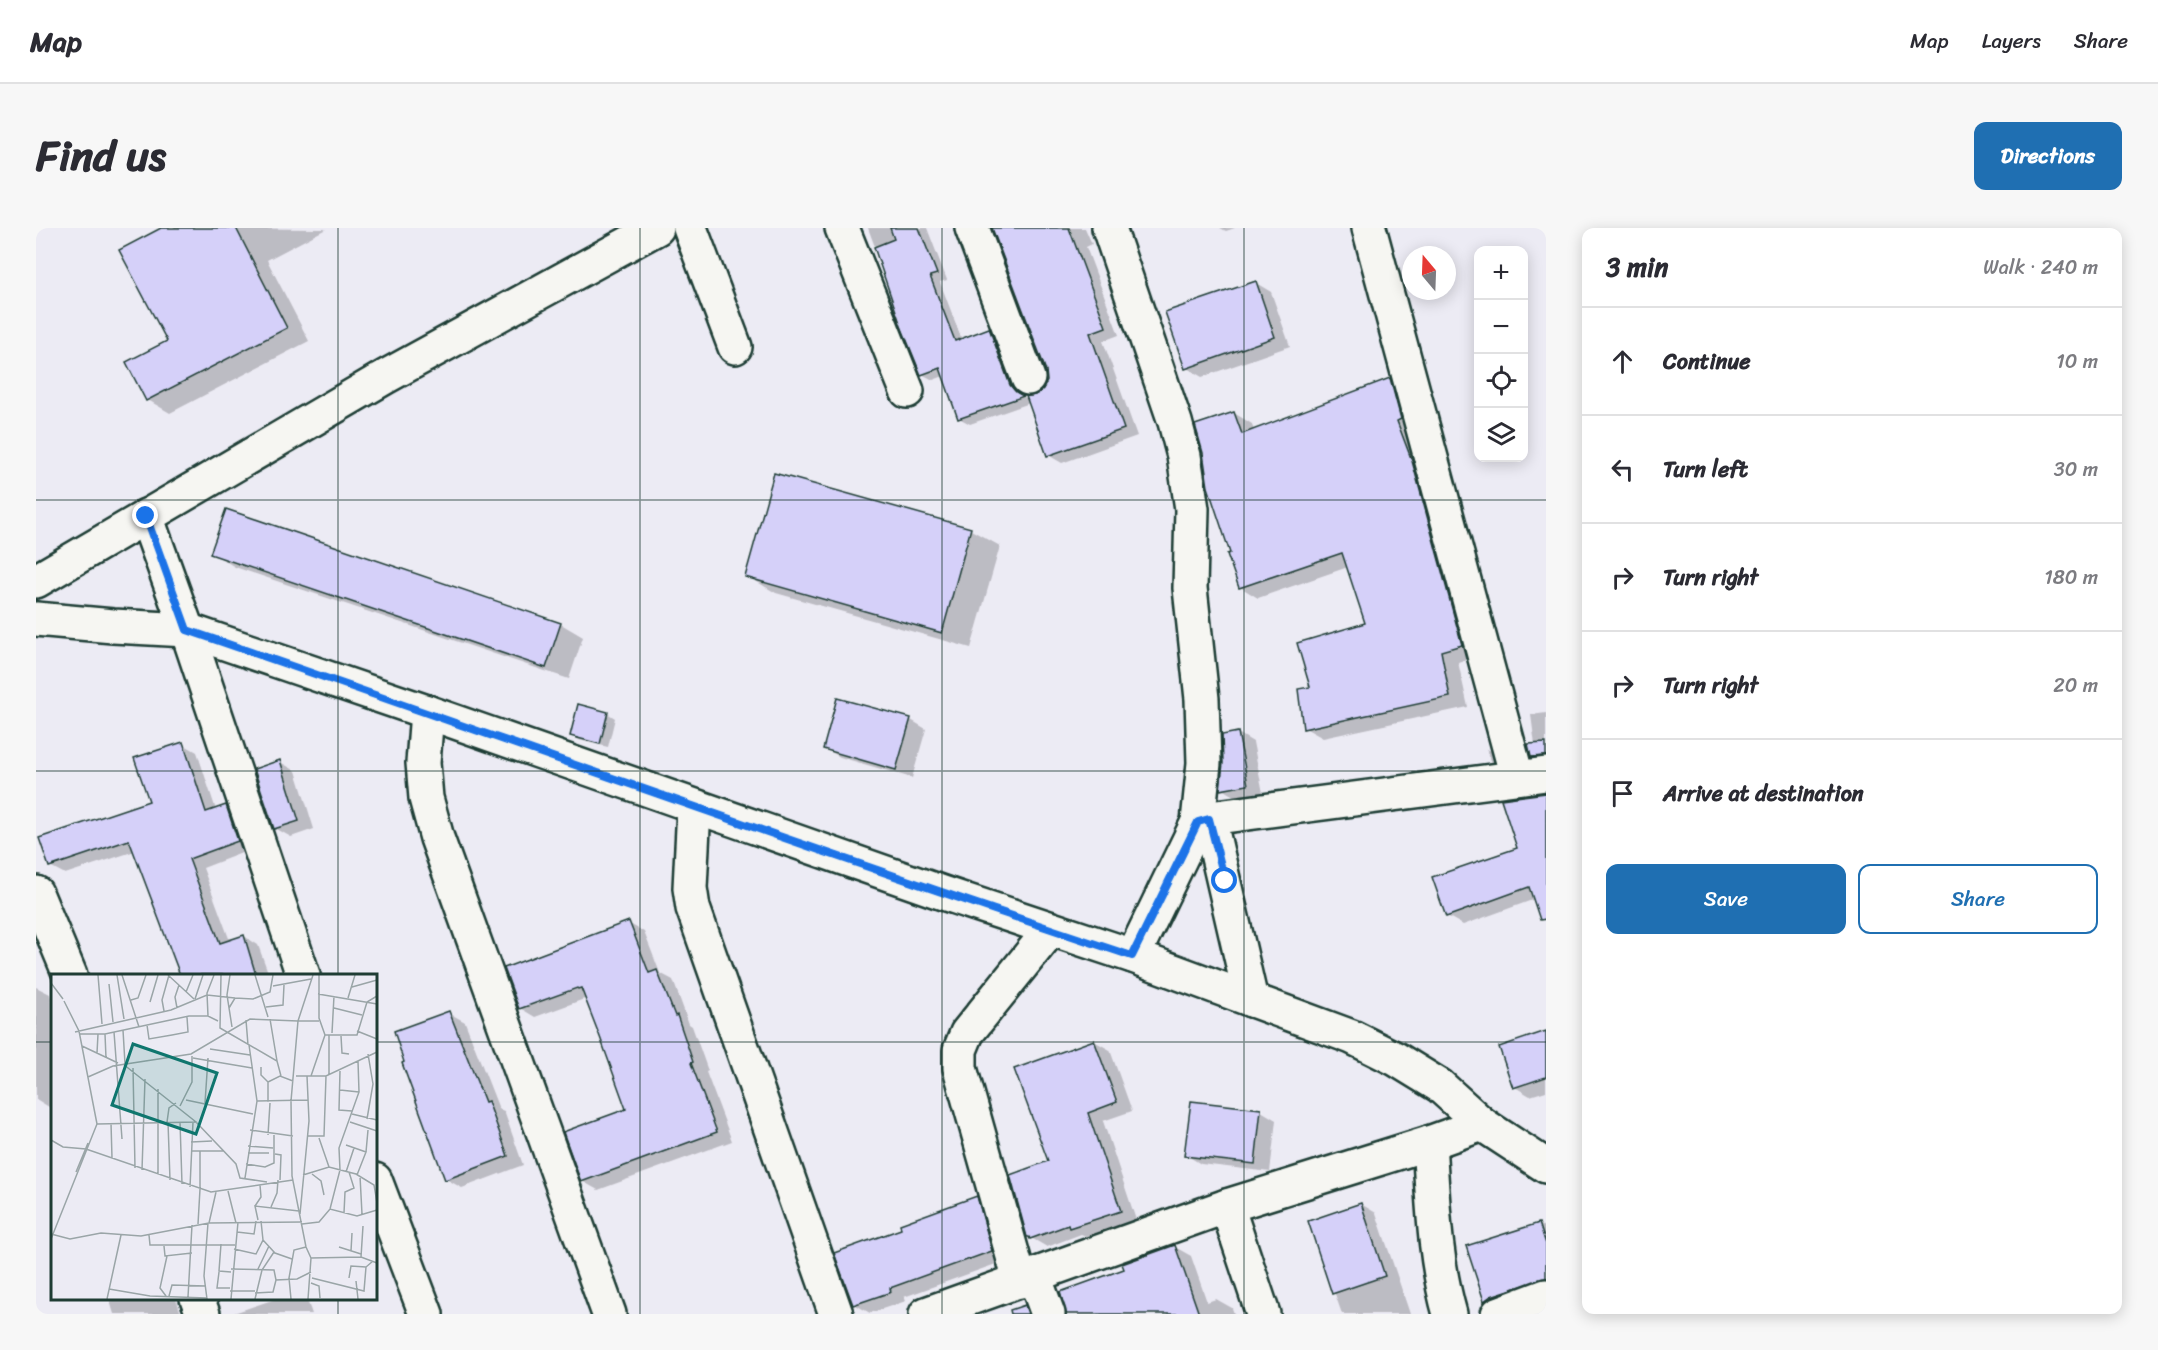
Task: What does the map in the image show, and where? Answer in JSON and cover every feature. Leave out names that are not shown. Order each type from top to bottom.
[{"type":"street","points":[[36,581],[385,377],[657,228]]},
{"type":"street","points":[[690,228],[735,347]]},
{"type":"street","points":[[842,228],[907,391]]},
{"type":"street","points":[[972,228],[1028,378]]},
{"type":"street","points":[[1109,228],[1175,422],[1186,467],[1192,509],[1190,588],[1202,699],[1203,820],[1251,1000]]},
{"type":"street","points":[[1203,820],[1532,776],[1369,228]]},
{"type":"street","points":[[146,516],[187,630],[303,974]]},
{"type":"street","points":[[36,619],[187,630],[694,807],[1132,956],[1352,1037],[1396,1059],[1440,1086],[1482,1124],[1546,1166]]},
{"type":"street","points":[[427,712],[423,763],[426,798],[437,838],[609,1314]]},
{"type":"street","points":[[694,807],[690,888],[693,908],[836,1314]]},
{"type":"street","points":[[1132,956],[1203,820]]},
{"type":"street","points":[[36,893],[70,974]]},
{"type":"street","points":[[1048,1314],[1027,1278],[960,1068],[960,1050],[967,1033],[1051,929]]},
{"type":"street","points":[[927,1314],[1227,1206],[1429,1143],[1482,1124]]},
{"type":"street","points":[[1429,1143],[1436,1253],[1450,1314]]},
{"type":"street","points":[[376,1183],[426,1314]]},
{"type":"street","points":[[1227,1206],[1263,1314]]},
{"type":"street","points":[[1498,1314],[1546,1296]]},
{"type":"street","points":[[196,1299],[203,1314]]},
{"type":"building","points":[[161,228],[236,228],[287,328],[146,401],[126,362],[167,341],[119,250]]},
{"type":"building","points":[[890,228],[919,228],[937,274],[930,276],[955,341],[989,328],[1010,385],[1024,396],[958,419],[940,368],[921,375],[901,326],[874,247],[894,239]]},
{"type":"building","points":[[992,228],[1069,228],[1106,327],[1090,333],[1124,429],[1047,456],[1026,396],[1035,395],[1043,389],[1047,381],[1046,371]]},
{"type":"building","points":[[1256,281],[1275,337],[1185,369],[1165,312]]},
{"type":"building","points":[[1390,378],[1401,419],[1397,421],[1412,461],[1462,645],[1441,651],[1450,697],[1303,729],[1298,689],[1310,687],[1297,643],[1365,623],[1342,553],[1239,588],[1208,487],[1203,453],[1195,425],[1234,412],[1242,434]]},
{"type":"building","points":[[774,473],[971,528],[942,633],[745,577]]},
{"type":"building","points":[[226,509],[561,623],[546,668],[210,554]]},
{"type":"building","points":[[837,698],[911,718],[896,770],[823,749]]},
{"type":"building","points":[[578,704],[608,712],[600,744],[570,736]]},
{"type":"building","points":[[1238,732],[1248,785],[1220,790],[1223,763],[1222,735]]},
{"type":"building","points":[[183,742],[206,812],[226,805],[238,841],[189,859],[220,943],[244,935],[256,974],[180,974],[129,840],[49,867],[39,838],[149,801],[134,758]]},
{"type":"building","points":[[1546,743],[1546,756],[1531,757],[1528,744]]},
{"type":"building","points":[[280,760],[299,821],[274,829],[254,769]]},
{"type":"building","points":[[1546,793],[1546,919],[1540,920],[1529,887],[1446,917],[1432,877],[1517,848],[1501,799]]},
{"type":"building","points":[[629,921],[649,973],[657,970],[675,1016],[677,1015],[693,1062],[691,1063],[717,1132],[581,1182],[563,1132],[626,1109],[581,988],[519,1009],[504,968]]},
{"type":"building","points":[[449,1011],[485,1102],[488,1101],[508,1156],[445,1180],[402,1063],[404,1062],[394,1031]]},
{"type":"building","points":[[1546,1031],[1546,1077],[1513,1088],[1499,1047]]},
{"type":"building","points":[[1094,1040],[1117,1102],[1088,1113],[1121,1211],[1069,1228],[1068,1225],[1030,1239],[1027,1237],[1010,1175],[1048,1161],[1014,1069]]},
{"type":"building","points":[[1191,1101],[1261,1109],[1255,1164],[1184,1156]]},
{"type":"building","points":[[977,1196],[992,1251],[890,1288],[891,1292],[853,1305],[834,1253],[901,1229],[900,1224]]},
{"type":"building","points":[[1361,1203],[1385,1276],[1332,1294],[1308,1221]]},
{"type":"building","points":[[1539,1223],[1546,1244],[1546,1278],[1491,1296],[1484,1301],[1466,1246]]},
{"type":"building","points":[[1175,1245],[1199,1314],[1066,1314],[1060,1292],[1124,1269],[1122,1264]]},
{"type":"building","points":[[1025,1305],[1028,1314],[1011,1314],[1010,1310]]},
{"type":"route","points":[[146,516],[187,630],[943,893],[1132,956],[1198,822],[1209,819],[1225,881]]}]
